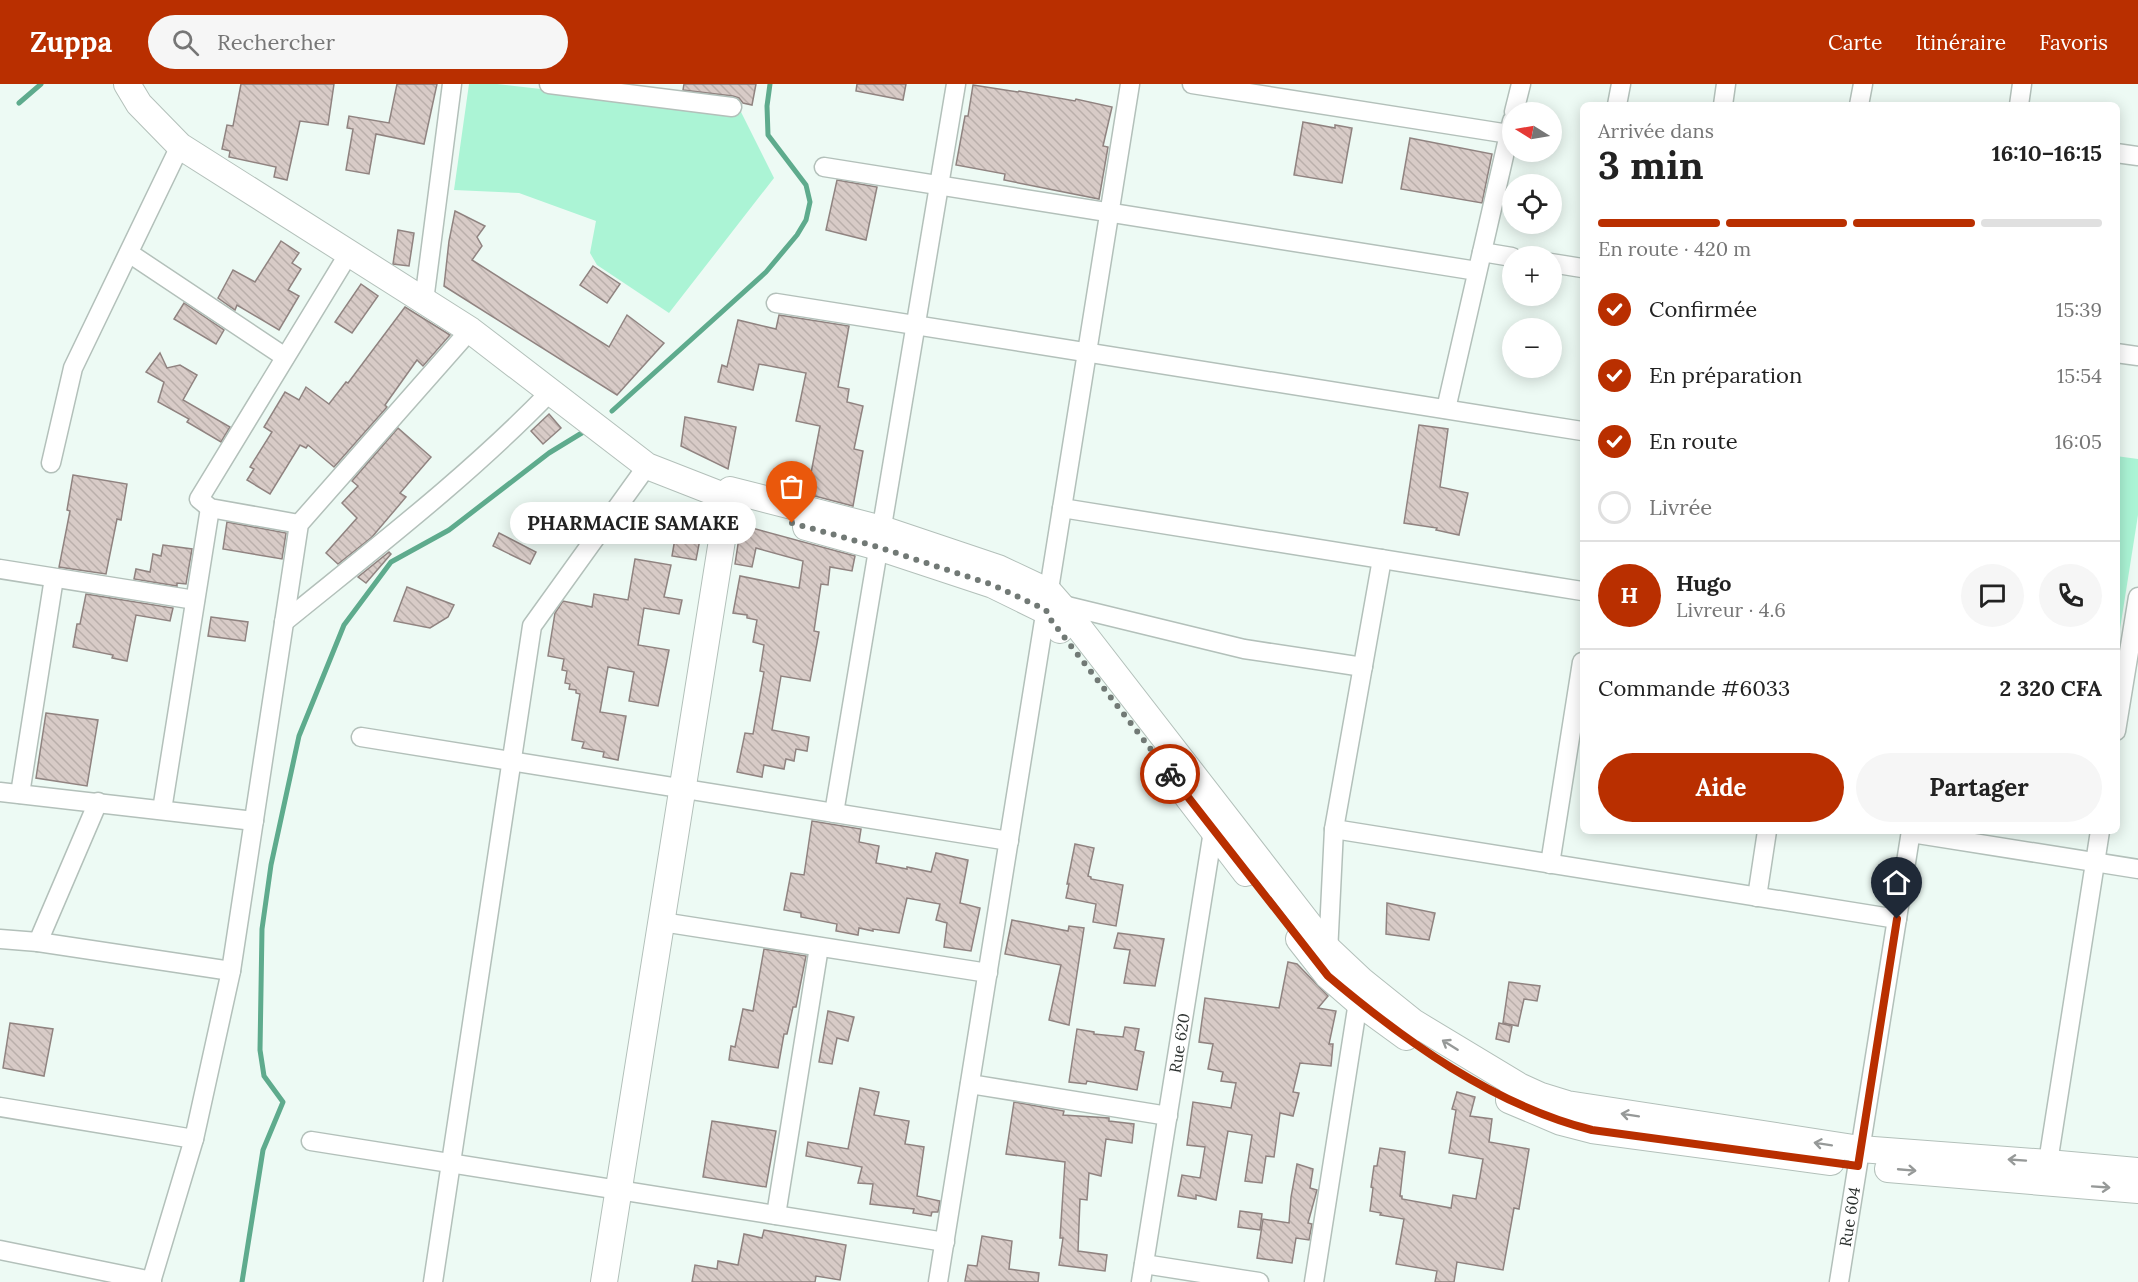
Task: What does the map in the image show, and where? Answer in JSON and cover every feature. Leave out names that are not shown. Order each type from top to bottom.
[{"type":"main road","points":[[127,84],[139,104],[180,146],[470,330],[647,465],[729,498],[880,538],[993,585],[1050,602],[1051,620],[1328,950],[1413,1022],[1492,1071],[1541,1096],[1594,1109],[1859,1158]]},
{"type":"main road","points":[[604,1282],[729,498]]},
{"type":"main road","points":[[1215,818],[1328,976],[1358,1002],[1438,1059],[1483,1086],[1528,1109],[1561,1122],[1592,1130],[1859,1158],[2046,1172],[2138,1171]]},
{"type":"main road","points":[[2046,1172],[2138,1190]]},
{"type":"street","points":[[424,301],[452,84]]},
{"type":"street","points":[[549,84],[732,107]]},
{"type":"street","points":[[834,813],[956,84]]},
{"type":"street","points":[[939,1282],[1009,841],[1050,602],[1062,508],[1130,84]]},
{"type":"street","points":[[1192,84],[1502,127]]},
{"type":"street","points":[[1618,102],[1621,84]]},
{"type":"street","points":[[1723,102],[1726,84]]},
{"type":"street","points":[[1860,102],[1863,84]]},
{"type":"street","points":[[2019,102],[2022,84]]},
{"type":"street","points":[[1516,102],[1520,85]]},
{"type":"street","points":[[51,463],[73,368],[180,146]]},
{"type":"street","points":[[2120,154],[2138,156]]},
{"type":"street","points":[[1446,409],[1502,162]]},
{"type":"street","points":[[824,167],[1477,271]]},
{"type":"street","points":[[1482,252],[1502,255]]},
{"type":"street","points":[[129,253],[285,357]]},
{"type":"street","points":[[299,524],[210,508],[199,499],[349,253]]},
{"type":"street","points":[[1562,265],[1580,268]]},
{"type":"street","points":[[776,303],[1580,431]]},
{"type":"street","points":[[0,1250],[152,1281],[194,1139],[231,971],[299,524],[470,330]]},
{"type":"street","points":[[2120,354],[2138,356]]},
{"type":"street","points":[[284,622],[432,501],[511,432],[551,391]]},
{"type":"street","points":[[433,1282],[532,626],[647,465]]},
{"type":"street","points":[[162,810],[210,508]]},
{"type":"street","points":[[1062,508],[1580,591]]},
{"type":"street","points":[[1328,976],[1334,829],[1382,559]]},
{"type":"street","points":[[0,569],[195,600]]},
{"type":"street","points":[[20,794],[54,578]]},
{"type":"street","points":[[2121,676],[2138,597]]},
{"type":"street","points":[[1050,602],[1244,649],[1362,667]]},
{"type":"street","points":[[1550,864],[1580,675]]},
{"type":"street","points":[[361,737],[1009,841]]},
{"type":"street","points":[[0,792],[254,821]]},
{"type":"street","points":[[38,942],[98,802]]},
{"type":"street","name":"Rue 620","points":[[1141,1282],[1215,818]]},
{"type":"street","points":[[1334,829],[1897,919]]},
{"type":"street","points":[[1757,897],[1767,834]]},
{"type":"street","name":"Rue 604","points":[[1839,1282],[1911,834]]},
{"type":"street","points":[[1923,834],[2138,870]]},
{"type":"street","points":[[2046,1172],[2100,834]]},
{"type":"street","points":[[662,922],[988,974]]},
{"type":"street","points":[[0,939],[38,942],[231,971]]},
{"type":"street","points":[[776,1215],[819,947]]},
{"type":"street","points":[[1314,1282],[1358,1002]]},
{"type":"street","points":[[970,1084],[1168,1116]]},
{"type":"street","points":[[0,1107],[194,1139]]},
{"type":"street","points":[[311,1141],[945,1242]]},
{"type":"street","points":[[1144,1264],[1259,1282]]},
{"type":"green space","points":[[469,84],[497,84],[741,112],[774,178],[669,313],[597,265],[590,253],[596,221],[519,193],[454,190]]},
{"type":"green space","points":[[2120,457],[2138,459],[2138,515],[2120,629]]},
{"type":"building","points":[[241,84],[334,84],[328,125],[300,121],[287,180],[274,177],[276,167],[229,157],[230,151],[222,149],[227,125],[233,126]]},
{"type":"building","points":[[397,84],[437,84],[424,144],[376,134],[369,174],[346,170],[353,129],[347,128],[349,116],[389,123]]},
{"type":"building","points":[[684,84],[756,84],[752,105],[743,103],[739,98],[733,96],[683,90]]},
{"type":"building","points":[[857,84],[906,84],[903,100],[856,91]]},
{"type":"building","points":[[973,85],[1075,101],[1076,99],[1112,107],[1103,146],[1108,147],[1099,199],[1004,180],[1005,174],[956,165]]},
{"type":"building","points":[[1303,122],[1335,128],[1335,125],[1352,128],[1342,183],[1294,175]]},
{"type":"building","points":[[1410,138],[1492,154],[1482,203],[1401,189]]},
{"type":"building","points":[[837,180],[877,187],[866,240],[826,230]]},
{"type":"building","points":[[455,211],[485,226],[477,237],[482,246],[472,260],[609,347],[627,315],[664,343],[617,395],[444,286]]},
{"type":"building","points":[[398,230],[414,233],[409,266],[393,264]]},
{"type":"building","points":[[281,241],[299,253],[292,263],[301,269],[288,290],[299,296],[279,330],[237,305],[235,310],[218,298],[233,270],[255,282]]},
{"type":"building","points":[[593,266],[620,284],[607,303],[580,285]]},
{"type":"building","points":[[361,284],[378,296],[352,333],[335,322]]},
{"type":"building","points":[[184,303],[224,330],[216,344],[174,319]]},
{"type":"building","points":[[405,307],[450,335],[423,366],[417,360],[385,405],[387,407],[334,467],[308,445],[306,448],[300,445],[270,494],[247,480],[254,469],[250,467],[272,432],[264,427],[285,392],[299,400],[306,387],[329,404],[346,382],[348,383]]},
{"type":"building","points":[[779,315],[849,326],[838,387],[849,389],[847,402],[863,406],[854,449],[863,451],[853,506],[807,494],[820,426],[796,421],[806,373],[759,364],[753,390],[718,382],[722,365],[727,367],[738,320],[776,329]]},
{"type":"building","points":[[160,353],[167,368],[180,365],[197,375],[183,400],[230,427],[221,442],[187,422],[189,419],[158,402],[164,382],[146,372]]},
{"type":"building","points":[[549,414],[561,428],[543,444],[531,431]]},
{"type":"building","points":[[685,417],[736,427],[728,469],[681,446]]},
{"type":"building","points":[[1419,425],[1448,429],[1440,487],[1468,493],[1459,535],[1436,530],[1437,528],[1404,523]]},
{"type":"building","points":[[398,428],[431,457],[400,493],[406,497],[372,537],[338,564],[326,553],[357,518],[342,503],[358,486],[352,481]]},
{"type":"building","points":[[73,475],[127,484],[121,520],[117,519],[106,574],[59,567],[70,511],[67,510]]},
{"type":"building","points":[[680,509],[705,513],[696,560],[672,556]]},
{"type":"building","points":[[227,522],[286,533],[282,559],[223,549]]},
{"type":"building","points":[[741,525],[855,556],[852,571],[830,567],[828,585],[821,584],[814,631],[819,632],[810,681],[781,676],[772,730],[809,737],[807,751],[796,749],[794,761],[786,759],[784,769],[764,765],[762,777],[737,772],[745,733],[753,734],[764,672],[760,671],[764,645],[753,642],[757,620],[747,618],[747,615],[733,613],[740,576],[799,588],[803,561],[756,548],[752,567],[735,564]]},
{"type":"building","points":[[499,533],[536,552],[530,564],[493,546]]},
{"type":"building","points":[[163,545],[192,549],[186,584],[177,583],[177,586],[134,579],[136,569],[150,572],[153,554],[161,556]]},
{"type":"building","points":[[389,552],[391,554],[366,583],[358,577]]},
{"type":"building","points":[[635,559],[671,565],[664,597],[682,600],[679,614],[644,608],[638,645],[669,650],[658,706],[629,701],[634,672],[608,667],[600,712],[626,716],[618,760],[603,757],[604,752],[582,748],[584,742],[572,740],[580,694],[576,693],[576,690],[569,689],[570,684],[565,683],[567,671],[562,670],[564,659],[548,656],[555,613],[563,601],[592,607],[594,594],[628,600]]},
{"type":"building","points":[[407,587],[454,605],[448,617],[430,628],[394,621]]},
{"type":"building","points":[[86,594],[173,608],[170,621],[136,615],[127,661],[112,658],[113,655],[73,647]]},
{"type":"building","points":[[211,617],[248,622],[245,641],[208,636]]},
{"type":"building","points":[[46,713],[98,720],[87,786],[36,778]]},
{"type":"building","points":[[812,821],[861,829],[859,842],[879,846],[876,863],[931,872],[936,853],[968,860],[960,903],[980,908],[971,951],[944,947],[947,923],[936,920],[940,904],[907,898],[899,933],[859,928],[858,935],[836,931],[837,924],[801,917],[801,913],[784,910],[791,873],[804,875]]},
{"type":"building","points":[[1075,844],[1094,848],[1088,876],[1091,879],[1123,885],[1116,926],[1093,922],[1096,904],[1066,898]]},
{"type":"building","points":[[1387,903],[1435,913],[1429,940],[1386,934]]},
{"type":"building","points":[[1012,920],[1068,931],[1069,926],[1084,928],[1069,1025],[1049,1020],[1061,965],[1005,954]]},
{"type":"building","points":[[1118,933],[1164,939],[1155,986],[1124,983],[1130,950],[1114,948]]},
{"type":"building","points":[[764,949],[806,956],[796,1007],[793,1007],[787,1034],[784,1034],[778,1068],[729,1060],[731,1046],[735,1047],[743,1009],[753,1011]]},
{"type":"building","points":[[1288,962],[1297,964],[1328,996],[1318,1008],[1336,1011],[1329,1044],[1333,1044],[1331,1066],[1300,1063],[1293,1092],[1299,1093],[1293,1116],[1280,1113],[1274,1157],[1266,1156],[1262,1183],[1245,1181],[1252,1135],[1228,1131],[1216,1200],[1196,1195],[1196,1199],[1178,1196],[1182,1175],[1200,1178],[1205,1147],[1187,1145],[1193,1102],[1231,1108],[1236,1083],[1221,1081],[1223,1072],[1208,1069],[1213,1044],[1199,1042],[1205,998],[1279,1008]]},
{"type":"building","points":[[1509,982],[1540,986],[1537,1001],[1524,999],[1518,1026],[1503,1023]]},
{"type":"building","points":[[828,1011],[854,1017],[848,1041],[837,1038],[832,1064],[819,1062]]},
{"type":"building","points":[[10,1023],[53,1029],[44,1076],[3,1068]]},
{"type":"building","points":[[1499,1023],[1512,1026],[1509,1042],[1496,1039]]},
{"type":"building","points":[[1125,1027],[1139,1029],[1135,1050],[1144,1052],[1137,1090],[1087,1081],[1086,1084],[1069,1082],[1077,1029],[1094,1032],[1094,1034],[1123,1037]]},
{"type":"building","points":[[860,1088],[879,1092],[874,1115],[909,1121],[905,1144],[924,1147],[917,1196],[940,1201],[938,1212],[932,1212],[931,1216],[913,1213],[914,1209],[870,1204],[873,1184],[858,1183],[862,1167],[806,1156],[808,1142],[848,1149]]},
{"type":"building","points":[[1457,1092],[1475,1097],[1470,1116],[1492,1119],[1489,1142],[1529,1149],[1519,1209],[1514,1208],[1503,1270],[1457,1262],[1454,1282],[1435,1282],[1437,1271],[1396,1264],[1404,1219],[1370,1211],[1373,1188],[1371,1187],[1380,1148],[1405,1152],[1400,1196],[1402,1199],[1451,1208],[1453,1195],[1476,1199],[1483,1159],[1449,1153],[1456,1110],[1452,1109]]},
{"type":"building","points":[[1014,1102],[1064,1111],[1063,1115],[1109,1118],[1109,1121],[1134,1124],[1132,1143],[1106,1139],[1101,1176],[1089,1173],[1087,1200],[1080,1199],[1078,1251],[1107,1255],[1105,1271],[1059,1265],[1063,1238],[1060,1238],[1065,1162],[1006,1154]]},
{"type":"building","points":[[712,1121],[776,1131],[766,1187],[703,1177]]},
{"type":"building","points":[[1297,1164],[1313,1169],[1310,1188],[1317,1190],[1308,1223],[1312,1224],[1309,1240],[1296,1238],[1292,1263],[1257,1258],[1263,1219],[1289,1223]]},
{"type":"building","points":[[1240,1211],[1262,1214],[1260,1230],[1238,1227]]},
{"type":"building","points":[[764,1230],[846,1245],[840,1280],[816,1276],[815,1282],[692,1282],[695,1265],[717,1269],[718,1261],[738,1265],[744,1234],[762,1238]]},
{"type":"building","points":[[982,1236],[1012,1241],[1009,1269],[1039,1273],[1038,1282],[965,1281],[968,1265],[977,1266]]},
{"type":"waterway","points":[[19,103],[41,84]]},
{"type":"waterway","points":[[612,411],[766,272],[797,235],[806,220],[810,202],[806,185],[768,135],[767,106],[770,84]]},
{"type":"waterway","points":[[242,1282],[263,1150],[283,1102],[264,1076],[260,1050],[262,929],[271,865],[299,736],[344,625],[391,562],[449,530],[549,453],[585,431]]},
{"type":"way so far","points":[[792,523],[878,547],[993,585],[1046,610],[1051,620],[1170,774]]},
{"type":"place","name":"PHARMACIE SAMAKE","points":[[792,523]]},
{"type":"route","points":[[1170,774],[1328,976],[1358,1002],[1438,1059],[1483,1086],[1536,1113],[1592,1130],[1858,1166],[1897,919]]}]
